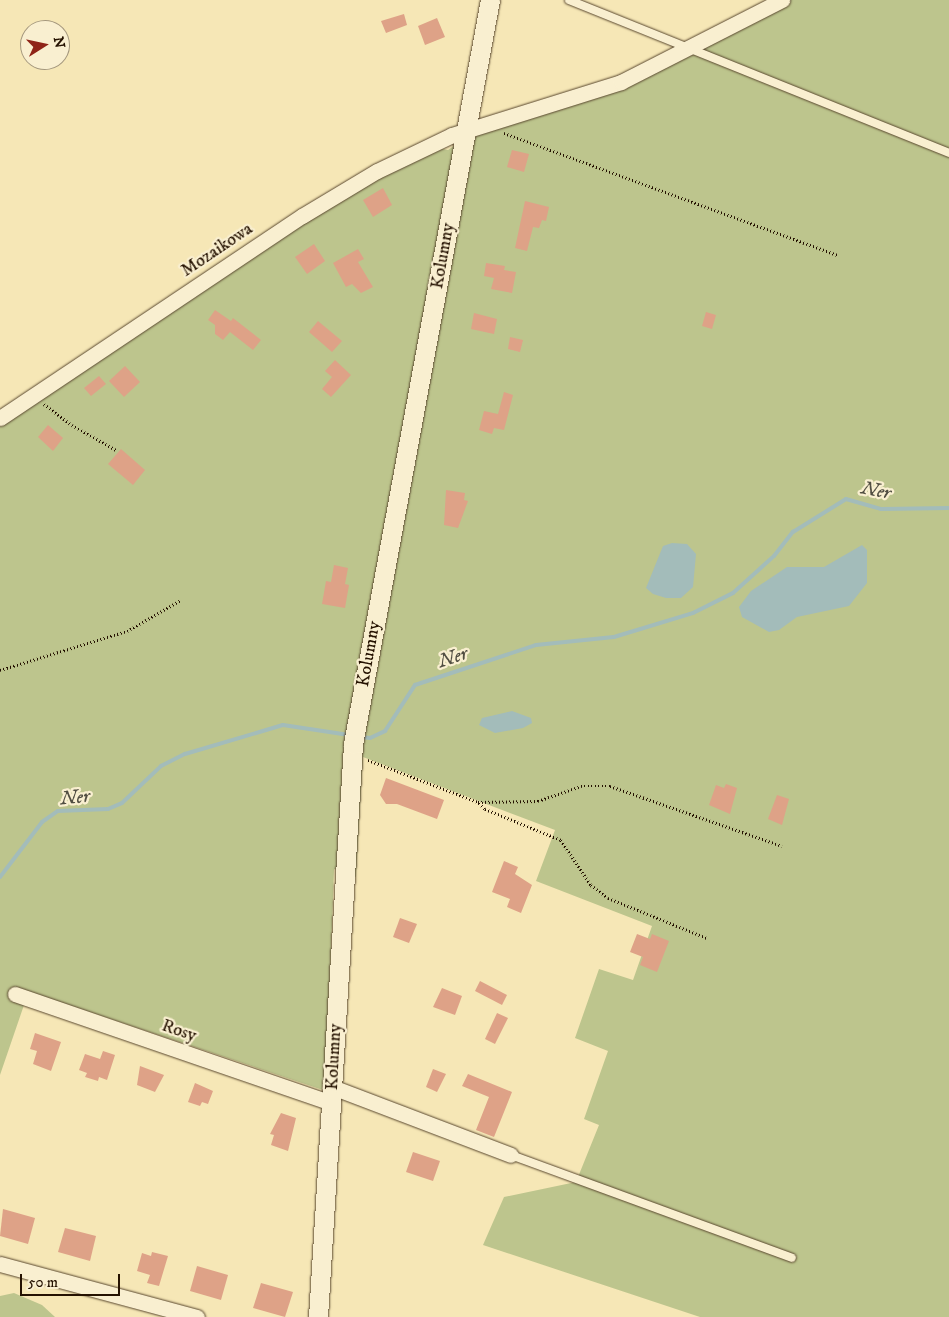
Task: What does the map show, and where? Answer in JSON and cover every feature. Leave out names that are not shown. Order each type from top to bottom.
[{"type":"street","name":"Kolumny","points":[[318,1317],[356,723],[475,129],[490,0]]},
{"type":"street","name":"Mozaikowa","points":[[0,418],[302,216],[428,145],[621,82],[691,49],[782,0]]},
{"type":"street","name":"Rosy","points":[[15,994],[511,1155]]},
{"type":"street","points":[[0,1264],[197,1317]]},
{"type":"lane","points":[[569,0],[949,153]]},
{"type":"lane","points":[[511,1155],[792,1258]]},
{"type":"path","points":[[475,129],[837,255]]},
{"type":"path","points":[[36,395],[72,425],[116,450]]},
{"type":"path","points":[[0,670],[126,631],[180,600]]},
{"type":"path","points":[[353,750],[478,802],[485,809],[561,840],[591,885],[608,898],[707,938]]},
{"type":"path","points":[[478,802],[538,801],[581,786],[610,786],[782,846]]},
{"type":"green space","points":[[787,0],[949,0],[949,1317],[700,1317],[483,1245],[504,1197],[576,1182],[599,1125],[584,1119],[608,1051],[575,1038],[599,969],[633,980],[652,926],[536,881],[555,830],[363,757],[356,877],[334,869],[326,1091],[54,1000],[24,1005],[0,1075],[0,425],[286,234],[402,164],[438,148],[448,150],[482,126],[600,92]]},
{"type":"green space","points":[[14,1293],[42,1305],[55,1317],[0,1317],[0,1296]]},
{"type":"water","points":[[672,543],[687,544],[696,554],[693,587],[681,598],[666,598],[653,594],[646,588],[663,546]]},
{"type":"water","points":[[862,545],[867,550],[867,583],[849,606],[797,617],[779,630],[769,632],[742,617],[739,607],[751,591],[787,567],[824,567]]},
{"type":"water","points":[[512,711],[531,718],[532,723],[523,728],[495,733],[479,725],[482,718]]},
{"type":"building","points":[[404,14],[407,25],[386,33],[381,21]]},
{"type":"building","points":[[437,18],[445,37],[425,45],[418,26]]},
{"type":"building","points":[[512,150],[529,154],[524,172],[507,167]]},
{"type":"building","points":[[383,188],[392,205],[373,217],[363,200]]},
{"type":"building","points":[[525,201],[549,207],[546,221],[542,220],[539,228],[533,227],[527,251],[515,248]]},
{"type":"building","points":[[314,244],[325,261],[307,274],[295,257]]},
{"type":"building","points":[[358,249],[364,259],[358,262],[373,287],[361,293],[352,284],[346,287],[333,263]]},
{"type":"building","points":[[486,263],[505,266],[504,270],[516,272],[512,293],[491,289],[494,278],[484,276]]},
{"type":"building","points":[[215,310],[231,321],[233,318],[261,340],[253,350],[230,332],[223,340],[215,334],[215,325],[208,320]]},
{"type":"building","points":[[706,312],[716,315],[712,329],[702,326]]},
{"type":"building","points":[[474,313],[497,319],[494,334],[471,329]]},
{"type":"building","points":[[318,321],[342,341],[332,352],[309,332]]},
{"type":"building","points":[[510,337],[523,340],[520,352],[508,349]]},
{"type":"building","points":[[335,360],[351,375],[331,397],[322,389],[332,377],[325,371]]},
{"type":"building","points":[[125,366],[140,382],[124,397],[109,381]]},
{"type":"building","points":[[99,376],[106,384],[91,396],[84,388]]},
{"type":"building","points":[[504,392],[513,395],[504,430],[494,428],[492,434],[479,430],[484,411],[498,414]]},
{"type":"building","points":[[48,425],[63,438],[53,451],[38,437]]},
{"type":"building","points":[[121,449],[145,470],[133,485],[108,464]]},
{"type":"building","points":[[446,490],[465,493],[464,500],[468,501],[458,528],[444,525]]},
{"type":"building","points":[[334,565],[348,568],[345,584],[349,585],[345,608],[322,604],[326,581],[331,582]]},
{"type":"building","points":[[386,778],[444,800],[437,819],[397,804],[386,804],[380,795]]},
{"type":"building","points":[[726,784],[737,788],[730,814],[709,805],[716,785],[724,788]]},
{"type":"building","points":[[777,795],[789,799],[782,825],[768,819]]},
{"type":"building","points":[[504,861],[518,867],[515,874],[532,885],[521,913],[507,907],[510,899],[492,892]]},
{"type":"building","points":[[400,918],[417,924],[409,943],[393,937]]},
{"type":"building","points":[[637,934],[650,939],[652,934],[669,941],[657,972],[640,965],[643,957],[630,952]]},
{"type":"building","points":[[480,981],[507,995],[502,1005],[475,991]]},
{"type":"building","points":[[442,988],[462,996],[455,1015],[433,1007]]},
{"type":"building","points":[[497,1013],[508,1018],[495,1044],[485,1039]]},
{"type":"building","points":[[35,1033],[61,1042],[51,1071],[33,1064],[37,1051],[30,1049]]},
{"type":"building","points":[[103,1051],[115,1055],[107,1080],[99,1077],[98,1081],[85,1077],[87,1073],[79,1070],[85,1054],[100,1059]]},
{"type":"building","points":[[140,1066],[164,1075],[155,1092],[137,1085]]},
{"type":"building","points":[[433,1069],[446,1074],[437,1092],[426,1087]]},
{"type":"building","points":[[468,1074],[512,1092],[494,1137],[476,1130],[489,1097],[462,1086]]},
{"type":"building","points":[[195,1083],[213,1091],[208,1104],[202,1102],[200,1106],[188,1102]]},
{"type":"building","points":[[281,1113],[296,1118],[288,1151],[271,1145],[274,1135],[270,1134]]},
{"type":"building","points":[[413,1152],[440,1161],[433,1181],[406,1172]]},
{"type":"building","points":[[3,1209],[35,1218],[28,1244],[0,1236]]},
{"type":"building","points":[[65,1228],[96,1236],[90,1261],[58,1252]]},
{"type":"building","points":[[152,1252],[168,1256],[159,1286],[147,1283],[150,1275],[137,1271],[142,1253],[151,1256]]},
{"type":"building","points":[[197,1266],[228,1275],[221,1300],[190,1291]]},
{"type":"building","points":[[261,1283],[293,1292],[285,1317],[253,1308]]},
{"type":"waterway","name":"Ner","points":[[361,737],[370,738],[385,731],[415,685],[536,645],[614,637],[693,613],[733,593],[774,556],[793,532],[846,499],[881,509],[949,508]]},
{"type":"waterway","name":"Ner","points":[[0,877],[42,822],[58,811],[108,809],[122,803],[161,766],[185,754],[283,725],[349,735]]}]
